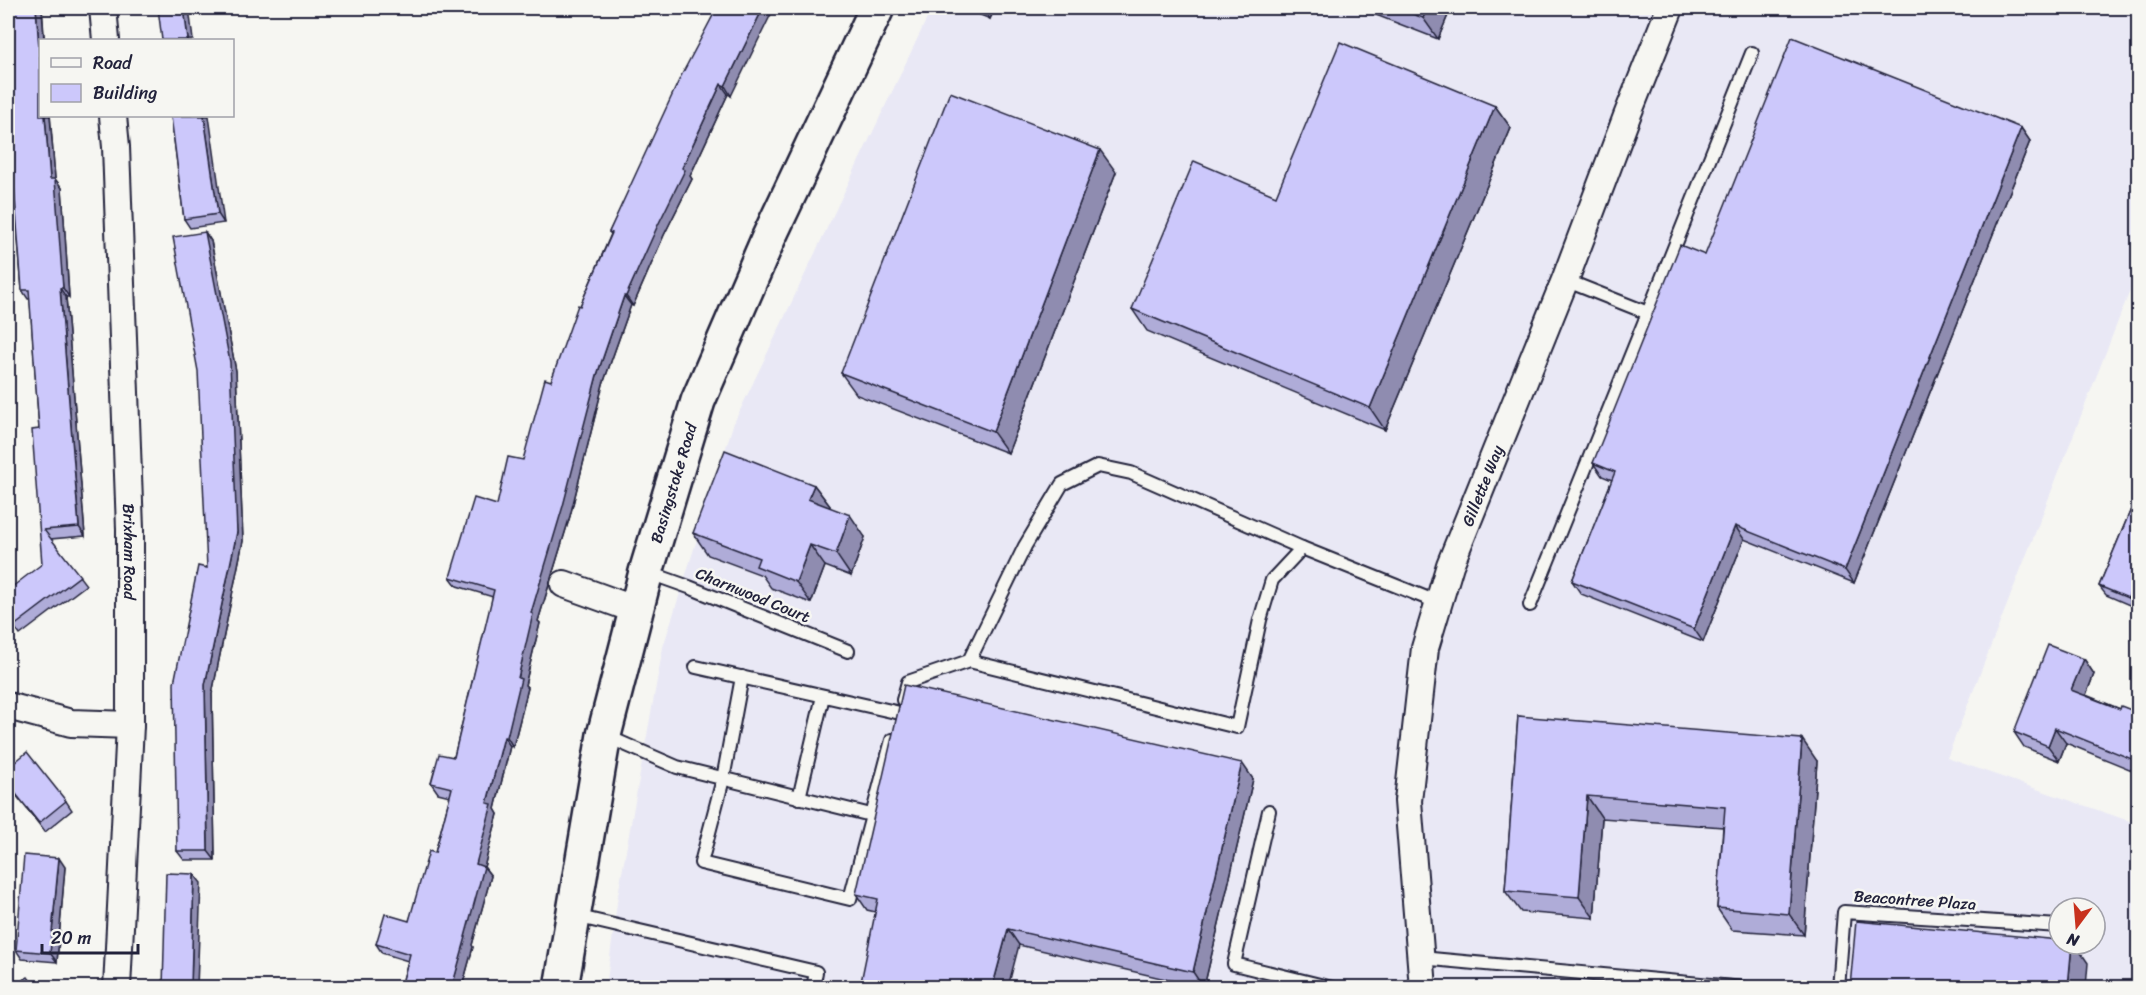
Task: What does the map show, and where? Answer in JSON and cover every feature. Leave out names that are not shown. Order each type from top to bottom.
[{"type":"main road","name":"Basingstoke Road","points":[[561,987],[603,735],[646,572],[698,401],[774,226],[877,8]]},
{"type":"street","points":[[103,8],[106,39]]},
{"type":"street","name":"Gillette Way","points":[[1423,987],[1408,801],[1425,648],[1450,565],[1565,280],[1670,8]]},
{"type":"street","name":"Brixham Road","points":[[113,117],[130,529],[130,725],[117,987]]},
{"type":"street","points":[[564,584],[636,610]]},
{"type":"street","points":[[8,706],[71,723],[130,725]]},
{"type":"lane","points":[[1530,605],[1752,53]]},
{"type":"lane","points":[[1565,280],[1648,313]]},
{"type":"lane","points":[[969,661],[1025,546],[1062,484],[1098,466],[1131,473],[1302,548],[1439,603]]},
{"type":"lane","points":[[742,677],[723,779],[701,863],[850,899],[908,682],[969,661],[1237,727],[1260,620],[1272,580],[1302,548]]},
{"type":"lane","name":"Charnwood Court","points":[[646,572],[848,651]]},
{"type":"lane","points":[[696,667],[900,713]]},
{"type":"lane","points":[[799,798],[823,696]]},
{"type":"lane","points":[[603,735],[677,767],[871,815]]},
{"type":"lane","points":[[1269,811],[1234,964],[1332,987]]},
{"type":"lane","name":"Beacontree Plaza","points":[[1838,987],[1844,912],[2047,925]]},
{"type":"lane","points":[[573,915],[816,972],[813,987]]},
{"type":"lane","points":[[1420,958],[1744,987]]},
{"type":"shaded area","points":[[932,8],[2138,8],[2138,270],[1947,758],[2138,824],[2138,987],[606,988],[618,895],[663,647],[733,425]]},
{"type":"building","points":[[8,8],[36,8],[39,47],[39,117],[45,117],[50,179],[55,179],[63,288],[60,288],[79,527],[44,530],[80,576],[14,626],[8,618],[8,590],[42,564],[32,430],[39,429],[29,290],[22,290],[12,159],[9,159]]},
{"type":"building","points":[[158,8],[184,8],[188,39],[162,39]]},
{"type":"building","points":[[717,8],[763,8],[725,86],[721,84],[682,168],[685,170],[626,296],[624,296],[597,375],[563,506],[531,613],[533,614],[518,678],[521,679],[507,737],[504,737],[487,803],[492,804],[476,864],[484,867],[452,987],[401,987],[410,954],[376,944],[385,914],[409,921],[429,851],[435,853],[452,788],[431,783],[439,754],[454,757],[494,590],[450,577],[474,498],[497,505],[508,457],[523,460],[545,379],[551,381],[578,305],[580,306],[612,233],[609,232],[680,78]]},
{"type":"building","points":[[1398,8],[1427,8],[1423,18]]},
{"type":"building","points":[[1792,37],[2021,128],[1845,570],[1735,526],[1694,629],[1572,581],[1615,472],[1593,463],[1680,245],[1705,255]]},
{"type":"building","points":[[1340,42],[1495,106],[1370,408],[1132,309],[1194,161],[1276,196]]},
{"type":"building","points":[[950,92],[1100,150],[993,432],[841,373]]},
{"type":"building","points":[[171,117],[204,117],[218,214],[184,219]]},
{"type":"building","points":[[205,232],[230,362],[237,532],[205,685],[208,851],[177,851],[174,683],[198,566],[207,568],[198,371],[173,237]]},
{"type":"building","points":[[725,450],[814,485],[808,499],[850,515],[836,554],[810,545],[796,582],[756,566],[759,558],[693,533]]},
{"type":"building","points":[[2139,490],[2139,571],[2128,598],[2099,586]]},
{"type":"building","points":[[2048,645],[2084,659],[2071,690],[2120,709],[2121,706],[2139,713],[2139,762],[2055,728],[2048,746],[2014,732]]},
{"type":"building","points":[[904,685],[1242,763],[1193,972],[1008,929],[993,985],[1003,987],[860,987],[878,899],[856,894]]},
{"type":"building","points":[[1518,716],[1802,739],[1789,914],[1717,908],[1725,807],[1587,796],[1579,897],[1505,891]]},
{"type":"building","points":[[27,752],[66,801],[39,823],[8,784],[8,768]]},
{"type":"building","points":[[24,855],[59,858],[50,953],[16,950]]},
{"type":"building","points":[[166,873],[194,874],[191,987],[163,987]]},
{"type":"building","points":[[1856,921],[2047,939],[2047,956],[2071,956],[2068,987],[1850,987]]},
{"type":"building","points":[[28,977],[35,987],[12,987]]}]
